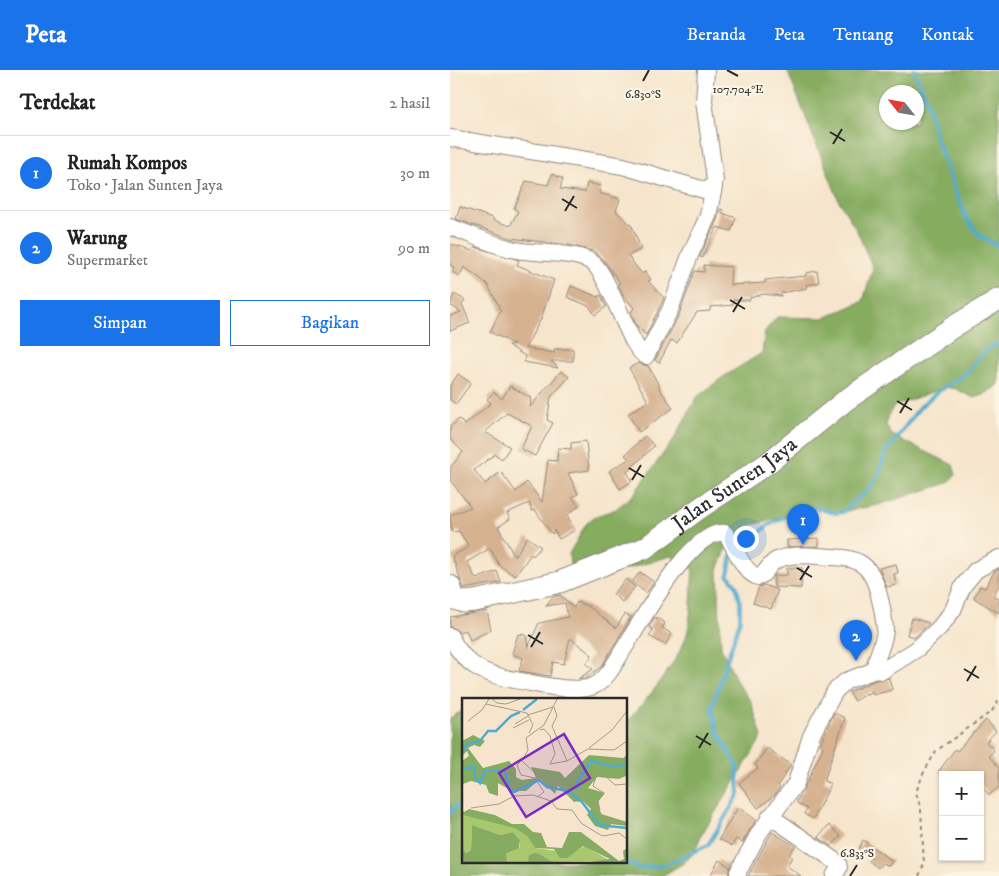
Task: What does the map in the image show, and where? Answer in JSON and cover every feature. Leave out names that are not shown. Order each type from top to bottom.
[{"type":"main road","name":"Jalan Sunten Jaya","points":[[452,597],[464,602],[560,582],[645,548],[700,508],[768,463],[846,400],[953,327],[999,299]]},
{"type":"street","points":[[450,227],[514,250],[585,257],[597,266],[619,306],[631,338],[642,354],[646,356],[672,306],[690,254],[708,216],[714,187],[714,164],[701,73]]},
{"type":"street","points":[[450,138],[622,166],[711,192],[714,187]]},
{"type":"street","points":[[450,636],[468,662],[486,673],[537,684],[581,689],[591,688],[600,683],[614,665],[669,578],[699,544],[720,532],[725,533],[748,571],[754,576],[761,576],[776,560],[802,555],[846,557],[861,562],[869,568],[875,578],[885,629],[884,643],[874,663],[875,670]]},
{"type":"street","points":[[738,876],[746,856],[770,816],[796,783],[811,736],[835,692],[846,680],[875,670],[882,671],[918,649],[945,622],[953,610],[963,586],[976,570],[999,558]]},
{"type":"street","points":[[770,816],[838,863],[839,868],[834,876]]},
{"type":"path","points":[[919,876],[924,864],[924,856],[921,810],[916,792],[924,772],[936,751],[992,711],[999,700]]},
{"type":"green space","points":[[787,70],[999,70],[999,384],[984,395],[974,398],[956,389],[945,387],[894,406],[889,414],[886,426],[892,435],[953,465],[956,475],[948,483],[878,505],[836,513],[815,508],[796,511],[787,516],[747,526],[730,541],[718,569],[721,647],[738,684],[751,701],[762,737],[702,834],[693,854],[685,862],[662,876],[450,876],[450,718],[462,711],[462,864],[628,864],[628,720],[643,704],[670,668],[683,644],[690,618],[693,569],[671,556],[619,571],[592,573],[580,571],[570,565],[569,554],[586,524],[594,517],[616,509],[633,495],[674,439],[697,397],[723,377],[762,353],[765,331],[777,317],[824,318],[863,301],[873,268],[857,231],[839,201]]},
{"type":"building","points":[[552,174],[563,179],[560,189],[585,192],[587,183],[601,186],[599,193],[620,199],[616,211],[632,226],[641,249],[628,256],[642,274],[645,271],[651,280],[648,281],[664,298],[646,335],[636,325],[631,312],[634,308],[623,295],[618,284],[620,283],[602,258],[593,251],[570,245],[510,238],[456,219],[460,207],[510,226],[518,211],[514,209],[526,181],[548,185]]},
{"type":"building","points":[[720,209],[723,210],[722,213],[736,218],[731,231],[717,227],[702,258],[700,257]]},
{"type":"building","points":[[450,244],[472,251],[475,247],[519,260],[517,265],[554,280],[541,319],[525,348],[555,353],[554,349],[573,349],[573,361],[551,361],[558,368],[524,362],[525,356],[508,345],[514,344],[490,332],[501,310],[498,308],[499,306],[487,284],[476,275],[464,267],[460,276],[452,272],[454,267],[450,265]]},
{"type":"building","points":[[704,265],[731,267],[730,285],[765,283],[765,280],[806,276],[806,273],[817,271],[819,283],[806,285],[807,288],[781,293],[781,296],[763,294],[750,298],[750,300],[733,300],[733,305],[710,307],[710,311],[697,312],[677,343],[671,340],[659,363],[655,360],[679,315],[695,271],[704,272]]},
{"type":"building","points":[[571,286],[598,297],[601,295],[606,307],[595,315],[589,306],[567,297]]},
{"type":"building","points":[[454,294],[465,300],[462,304],[470,323],[450,331],[450,316],[461,312],[450,305]]},
{"type":"building","points":[[638,363],[648,366],[659,388],[673,408],[639,432],[628,414],[648,401],[629,368]]},
{"type":"building","points":[[561,371],[569,377],[551,397],[547,420],[553,423],[535,456],[521,449],[532,426],[507,413],[485,432],[510,447],[502,459],[495,454],[474,470],[485,484],[501,472],[516,492],[527,482],[542,502],[548,460],[557,461],[558,448],[571,449],[571,443],[586,441],[589,470],[568,473],[578,494],[572,497],[579,506],[567,515],[575,530],[559,539],[554,530],[552,534],[535,510],[532,511],[529,503],[507,513],[510,519],[498,527],[515,557],[527,537],[541,547],[533,556],[531,554],[515,576],[499,565],[490,548],[467,562],[476,579],[497,571],[501,582],[464,589],[452,556],[469,547],[459,531],[452,532],[450,515],[471,507],[450,480],[450,468],[463,452],[450,439],[450,427],[459,419],[465,425],[491,403],[487,399],[494,392],[502,399],[510,386],[531,398],[530,407]]},
{"type":"building","points":[[458,374],[471,383],[456,404],[450,400],[450,386]]},
{"type":"building","points":[[645,436],[654,446],[627,472],[632,481],[620,489],[609,471],[629,459],[625,455]]},
{"type":"building","points":[[819,538],[819,546],[787,547],[787,540]]},
{"type":"building","points":[[896,564],[898,573],[894,574],[896,585],[887,587],[879,568]]},
{"type":"building","points":[[787,568],[802,568],[801,588],[774,587],[774,576],[787,575]]},
{"type":"building","points":[[999,569],[999,585],[993,596],[999,599],[999,613],[974,598],[980,586],[985,588],[994,572]]},
{"type":"building","points":[[640,572],[654,582],[646,593],[632,582]]},
{"type":"building","points":[[626,579],[635,587],[622,602],[613,594]]},
{"type":"building","points":[[764,585],[778,590],[771,609],[753,603],[759,587]]},
{"type":"building","points":[[560,595],[574,608],[577,602],[588,606],[616,628],[625,614],[631,617],[602,666],[588,677],[578,679],[593,669],[586,664],[592,655],[570,638],[564,664],[553,662],[550,676],[519,671],[523,658],[512,654],[518,634],[526,635],[528,648],[539,623],[568,617],[565,603],[545,606],[554,596]]},
{"type":"building","points":[[487,611],[491,630],[470,640],[466,630],[459,632],[450,626],[450,617]]},
{"type":"building","points":[[655,617],[665,623],[662,628],[672,634],[665,645],[649,636],[653,630],[649,627]]},
{"type":"building","points":[[912,618],[929,623],[915,637],[907,635]]},
{"type":"building","points":[[889,678],[892,690],[873,695],[872,691],[855,701],[849,692],[876,680]]},
{"type":"building","points":[[834,713],[845,718],[824,781],[831,784],[813,819],[804,814],[807,809],[797,803],[797,800],[823,747],[820,744]]},
{"type":"building","points":[[986,720],[996,731],[986,742],[994,750],[989,756],[999,768],[999,787],[989,795],[984,789],[984,771],[939,771],[955,749],[957,751]]},
{"type":"building","points":[[767,748],[791,765],[778,785],[780,787],[775,795],[758,808],[739,783],[758,768],[755,765]]},
{"type":"building","points":[[738,807],[756,820],[742,843],[736,839],[732,846],[719,839]]},
{"type":"building","points":[[829,825],[841,836],[831,846],[818,837]]},
{"type":"building","points":[[772,832],[795,846],[789,855],[792,857],[787,866],[801,876],[748,876]]},
{"type":"building","points":[[863,840],[892,861],[889,866],[882,863],[878,868],[869,861],[872,857],[858,850]]},
{"type":"building","points":[[719,860],[730,867],[728,876],[710,876]]},
{"type":"waterway","points":[[914,70],[928,103],[935,136],[965,216],[978,234],[999,247]]},
{"type":"waterway","points":[[740,551],[767,526],[787,516],[815,508],[836,513],[843,512],[871,487],[879,475],[884,455],[920,407],[936,393],[967,373],[984,351],[999,343]]},
{"type":"waterway","points":[[628,863],[639,868],[665,865],[708,845],[739,794],[737,765],[718,733],[712,707],[740,620],[740,602],[736,585],[728,575],[732,555]]},
{"type":"waterway","points":[[450,813],[455,807],[462,805]]},
{"type":"place","name":"Rumah Kompos","points":[[803,545]]},
{"type":"place","name":"Warung","points":[[856,661]]}]
